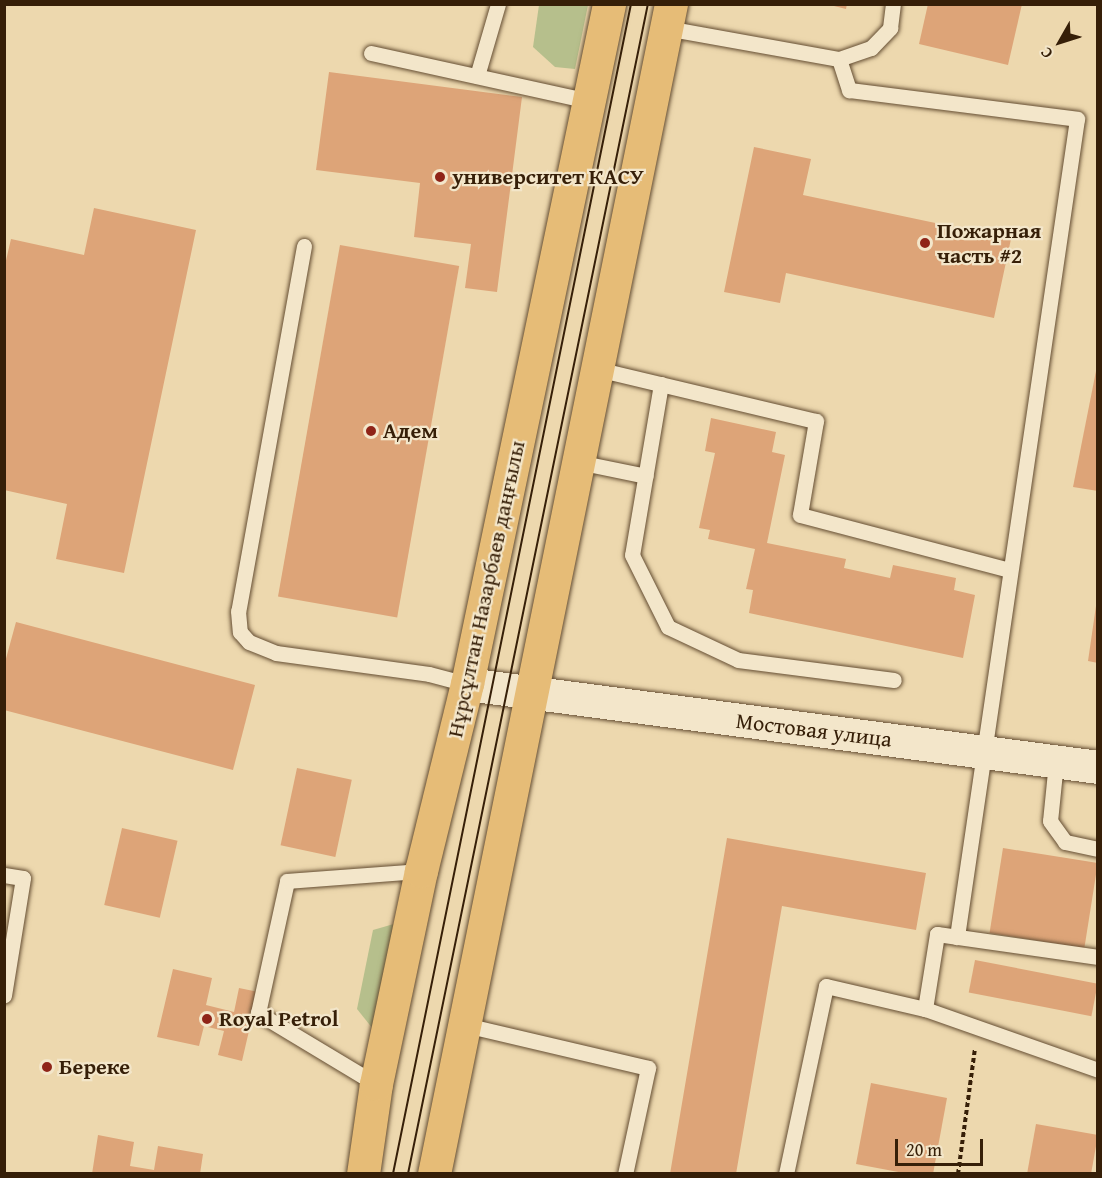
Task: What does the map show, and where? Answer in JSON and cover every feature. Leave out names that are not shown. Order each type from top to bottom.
[{"type":"main road","name":"Нұрсұлтан Назарбаев даңғылы","points":[[363,1173],[376,1084],[421,871],[467,684],[609,4]]},
{"type":"main road","points":[[434,1173],[669,16]]},
{"type":"street","name":"Мостовая улица","points":[[467,684],[1098,767]]},
{"type":"lane","points":[[477,76],[498,4]]},
{"type":"lane","points":[[669,16],[839,59],[871,48],[890,28],[893,4]]},
{"type":"lane","points":[[371,53],[590,101]]},
{"type":"lane","points":[[839,59],[849,90],[1077,119],[982,752],[957,937]]},
{"type":"lane","points":[[304,246],[238,611],[240,632],[249,642],[276,653],[429,674],[467,684]]},
{"type":"lane","points":[[597,369],[816,421],[800,515],[1009,570]]},
{"type":"lane","points":[[661,384],[632,555],[668,627],[738,660],[894,680]]},
{"type":"lane","points":[[578,462],[646,476]]},
{"type":"lane","points":[[1056,762],[1050,821],[1065,842],[1098,849]]},
{"type":"lane","points":[[376,1084],[258,1013],[287,881],[421,871]]},
{"type":"lane","points":[[4,875],[23,878],[4,995]]},
{"type":"lane","points":[[925,1009],[937,934],[1098,957]]},
{"type":"lane","points":[[786,1173],[826,986],[925,1009],[1098,1070]]},
{"type":"lane","points":[[465,1025],[648,1068],[625,1173]]},
{"type":"path","points":[[958,1173],[976,1040]]},
{"type":"green space","points":[[539,5],[588,5],[575,69],[555,67],[533,47]]},
{"type":"green space","points":[[411,919],[385,1044],[357,1009],[373,930]]},
{"type":"building","points":[[826,4],[847,4],[846,9]]},
{"type":"building","points":[[928,4],[1022,4],[1008,65],[919,44]]},
{"type":"building","name":"университет КАСУ","points":[[329,72],[522,97],[497,292],[465,288],[471,244],[414,237],[420,183],[316,170]]},
{"type":"building","points":[[754,147],[811,159],[803,195],[1011,239],[994,318],[786,273],[780,303],[724,292]]},
{"type":"building","points":[[94,208],[196,230],[124,573],[56,559],[67,504],[4,490],[4,269],[11,239],[84,255]]},
{"type":"building","name":"Адем","points":[[340,245],[459,266],[397,618],[278,597]]},
{"type":"building","points":[[1096,371],[1098,371],[1098,491],[1073,487]]},
{"type":"building","points":[[711,418],[776,432],[772,452],[785,455],[767,543],[846,559],[844,568],[890,578],[893,565],[956,578],[954,590],[975,595],[963,658],[749,613],[753,590],[746,589],[755,549],[708,539],[710,530],[699,528],[715,453],[705,451]]},
{"type":"building","points":[[1096,606],[1098,606],[1098,663],[1088,661]]},
{"type":"building","points":[[16,622],[255,685],[233,770],[4,710],[4,666]]},
{"type":"building","points":[[297,768],[352,780],[335,857],[281,845]]},
{"type":"building","points":[[122,828],[178,841],[160,918],[104,905]]},
{"type":"building","points":[[727,838],[926,873],[916,930],[782,906],[736,1174],[670,1174]]},
{"type":"building","points":[[1003,848],[1098,863],[1084,948],[990,933]]},
{"type":"building","points":[[975,960],[1098,984],[1091,1016],[969,992]]},
{"type":"building","name":"Royal Petrol","points":[[173,969],[212,978],[206,1005],[234,1012],[239,988],[258,992],[242,1061],[218,1055],[224,1031],[204,1026],[199,1046],[157,1037]]},
{"type":"building","points":[[871,1083],[947,1098],[933,1174],[909,1174],[856,1164]]},
{"type":"building","points":[[1036,1124],[1098,1135],[1091,1174],[1027,1174]]},
{"type":"building","points":[[98,1135],[134,1142],[130,1166],[154,1170],[158,1146],[203,1154],[200,1174],[92,1174]]},
{"type":"tram line","points":[[393,1174],[631,4]]},
{"type":"tram line","points":[[408,1174],[648,4]]},
{"type":"place","name":"университет КАСУ","points":[[440,177]]},
{"type":"place","name":"Пожарная часть #2","points":[[925,243]]},
{"type":"place","name":"Адем","points":[[371,431]]},
{"type":"place","name":"Royal Petrol","points":[[207,1019]]},
{"type":"place","name":"Береке","points":[[47,1067]]}]
